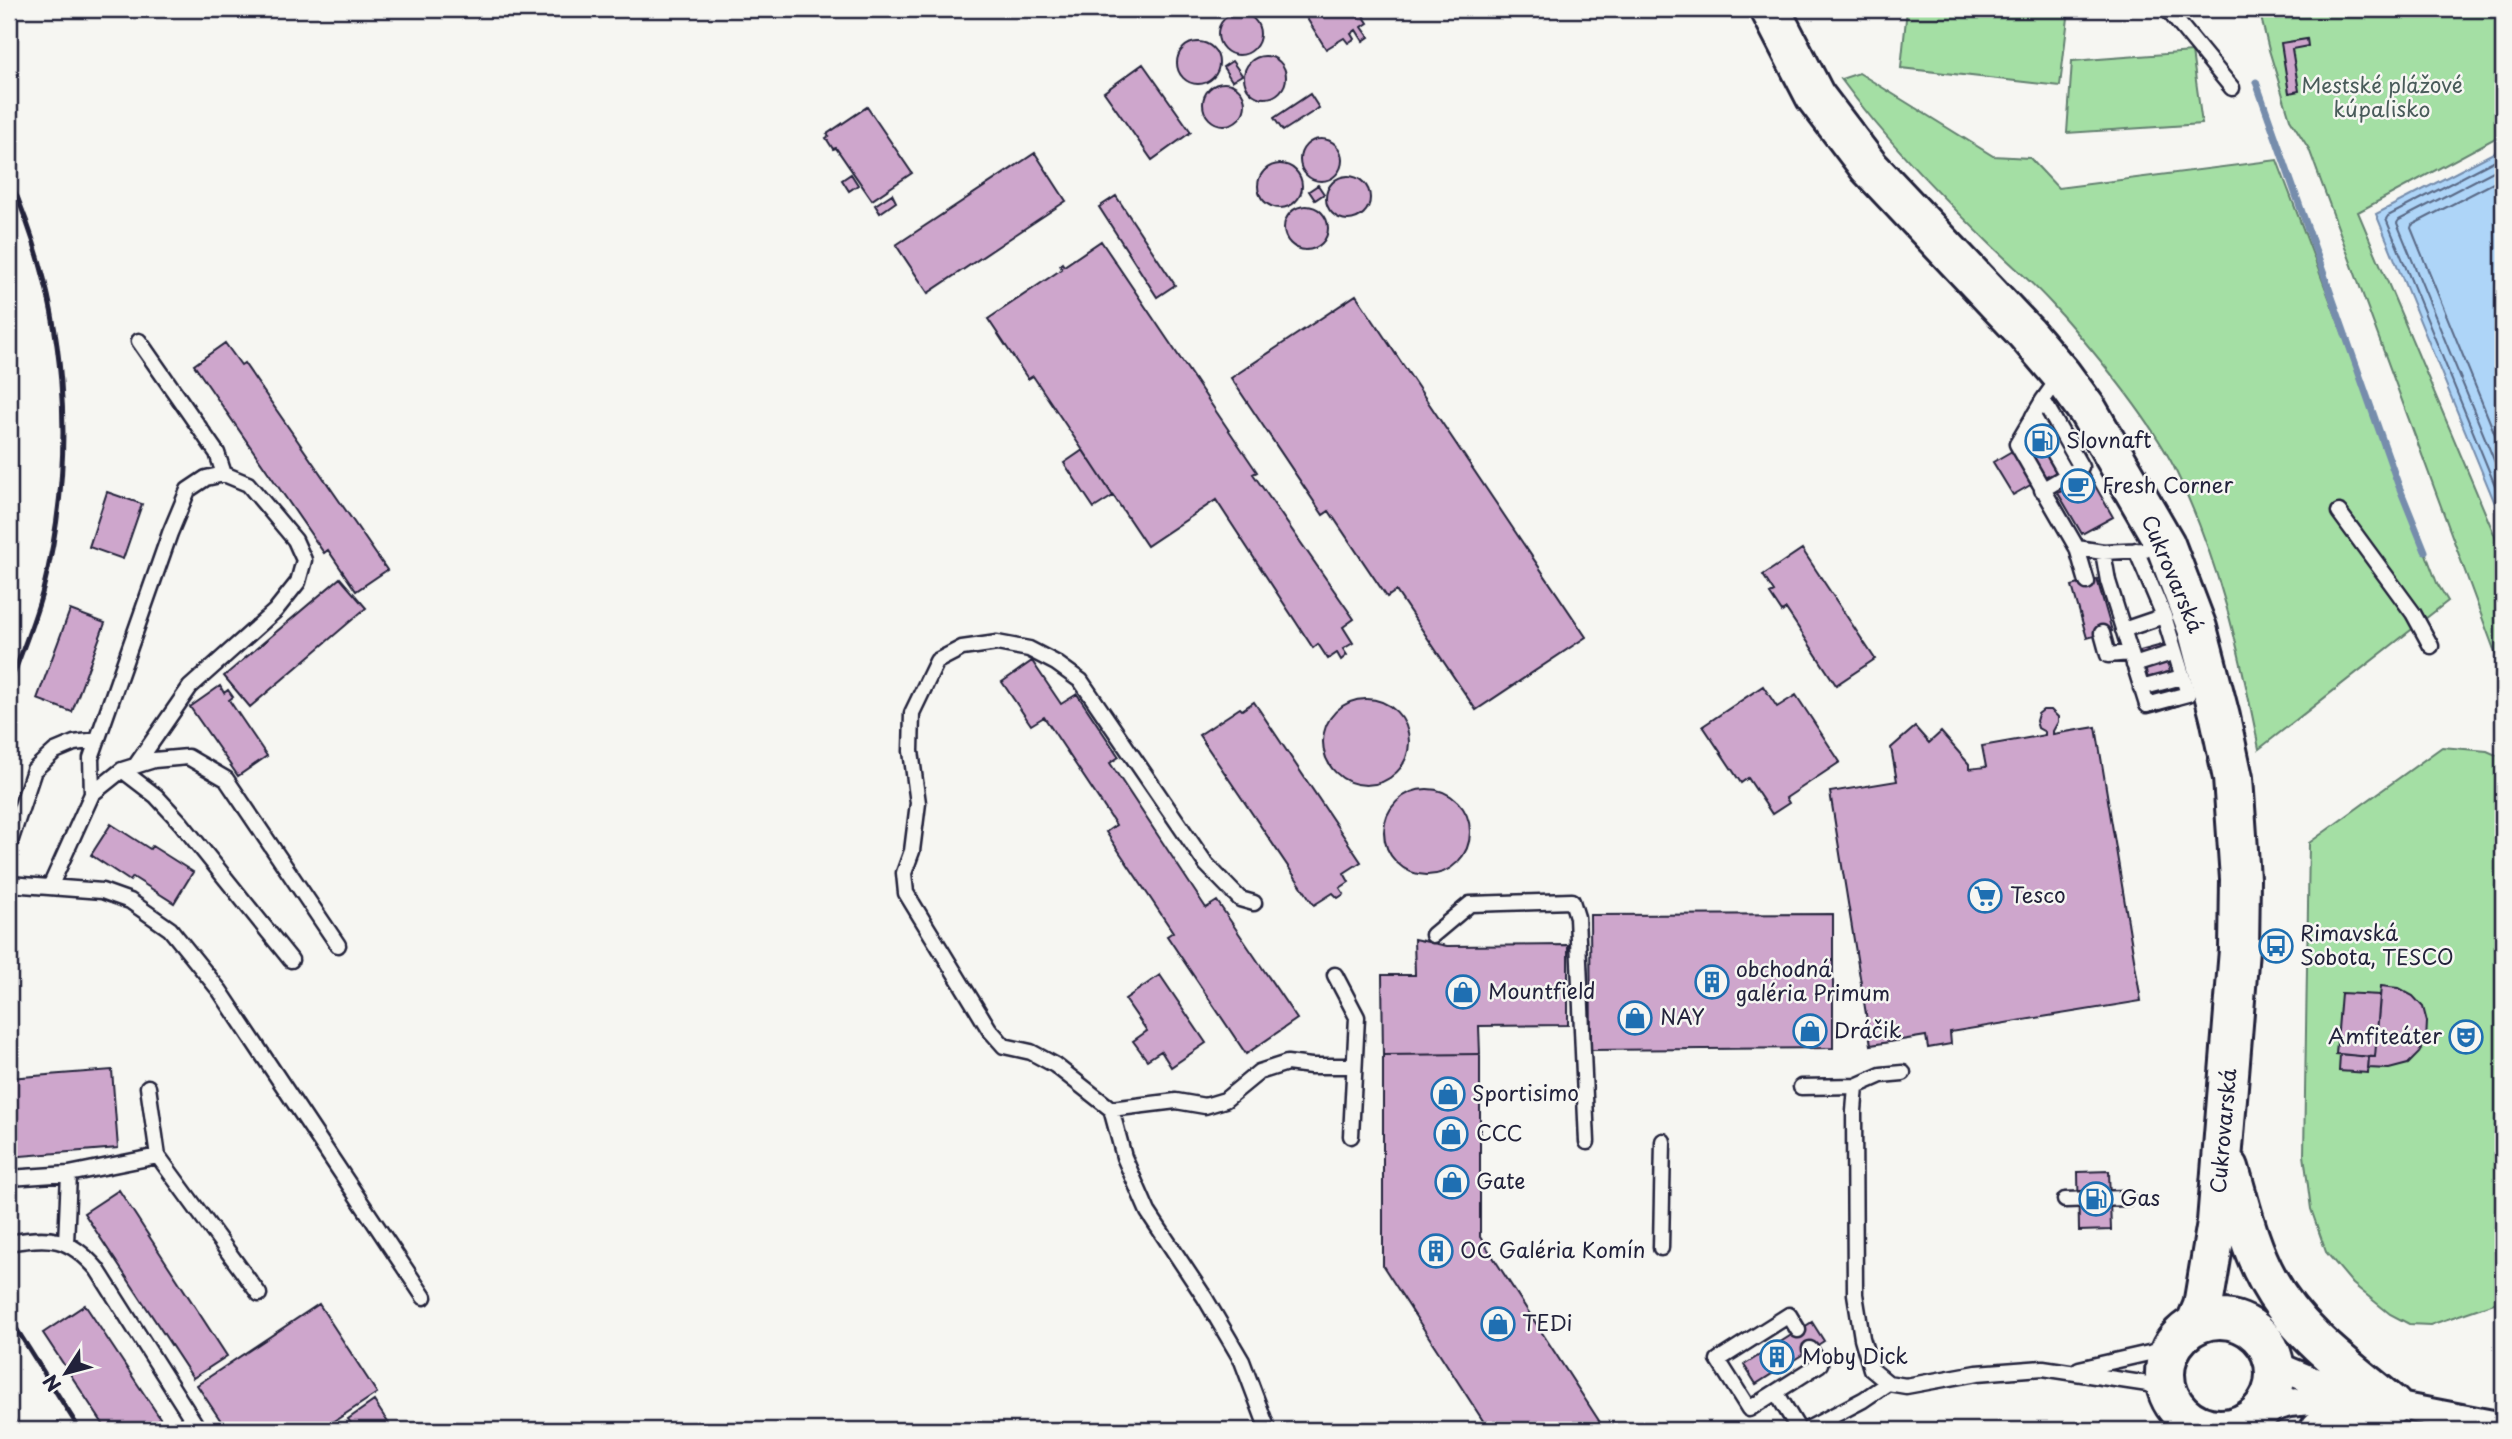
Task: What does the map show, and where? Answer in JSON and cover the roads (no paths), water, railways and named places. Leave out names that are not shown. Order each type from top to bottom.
[{"type":"main road","name":"Cukrovarská","points":[[1770,9],[1815,96],[1869,167],[2052,387],[2088,411],[2150,547],[2197,628],[2233,778],[2240,879],[2239,950],[2217,1222],[2203,1306],[2166,1363],[2165,1378],[2175,1410]]},
{"type":"main road","points":[[2223,1148],[2245,1225],[2267,1280],[2303,1329],[2392,1405],[2320,1430]]},
{"type":"main road","name":"Cukrovarská","points":[[2217,1222],[2228,1286],[2244,1324],[2258,1334],[2269,1348],[2275,1366]]},
{"type":"main road","points":[[2183,1336],[2211,1320],[2227,1319],[2244,1324]]},
{"type":"main road","points":[[2175,1410],[2212,1429],[2242,1423],[2270,1398],[2275,1382],[2275,1366]]},
{"type":"street","points":[[2275,1366],[2353,1397],[2503,1426]]},
{"type":"street","points":[[2242,1423],[2288,1403],[2353,1397]]},
{"type":"lane","points":[[2168,9],[2232,88]]},
{"type":"lane","points":[[139,341],[218,453],[225,474]]},
{"type":"lane","points":[[2052,387],[2017,444],[2077,548],[2087,582]]},
{"type":"lane","points":[[2042,490],[2081,467],[2052,387]]},
{"type":"lane","points":[[2033,416],[2067,475]]},
{"type":"lane","points":[[50,887],[92,794],[91,758],[170,533],[188,491],[206,478],[225,474],[248,484],[295,540],[304,560],[298,582],[275,611],[190,687],[129,768]]},
{"type":"lane","points":[[2339,512],[2413,613],[2431,646]]},
{"type":"lane","points":[[2077,548],[2103,552],[2150,547],[2164,616],[2188,694],[2147,705],[2108,581],[2103,552]]},
{"type":"lane","points":[[2123,630],[2164,616]]},
{"type":"lane","points":[[2102,634],[2108,655],[2132,659],[2175,652]]},
{"type":"lane","points":[[1254,903],[1240,899],[1206,864],[1081,681],[1056,663],[1029,649],[997,643],[962,648],[937,661],[912,713],[911,751],[918,803],[912,851],[904,873],[906,893],[989,1029],[1004,1046],[1031,1052],[1055,1065],[1111,1109],[1124,1157],[1148,1212],[1205,1298],[1242,1361],[1268,1430]]},
{"type":"lane","points":[[2141,688],[2182,677]]},
{"type":"lane","points":[[9,845],[34,770],[55,751],[74,743],[97,740]]},
{"type":"lane","points":[[92,794],[129,768],[154,760],[188,757],[226,779],[338,945]]},
{"type":"lane","points":[[129,768],[181,823],[291,960]]},
{"type":"lane","points":[[9,884],[102,891],[130,901],[170,929],[220,991],[424,1297]]},
{"type":"lane","points":[[1433,935],[1470,904],[1572,901],[1577,917],[1587,1142]]},
{"type":"lane","points":[[1335,975],[1357,1017],[1351,1136]]},
{"type":"lane","points":[[1111,1109],[1176,1101],[1205,1106],[1224,1100],[1259,1072],[1287,1063],[1354,1066]]},
{"type":"lane","points":[[1801,1087],[1856,1086],[1881,1075],[1903,1073]]},
{"type":"lane","points":[[1856,1086],[1855,1294],[1862,1338],[1871,1369],[1888,1382],[1906,1386],[1977,1373],[2043,1368],[2070,1371],[2148,1384],[2175,1410]]},
{"type":"lane","points":[[148,1087],[158,1156],[259,1294]]},
{"type":"lane","points":[[1661,1248],[1663,1141]]},
{"type":"lane","points":[[9,1178],[69,1174],[158,1156]]},
{"type":"lane","points":[[66,1243],[69,1174]]},
{"type":"lane","points":[[2065,1200],[2127,1198]]},
{"type":"lane","points":[[9,1243],[36,1238],[54,1239],[83,1252],[97,1269],[200,1430]]},
{"type":"lane","points":[[1798,1330],[1789,1315],[1718,1360],[1749,1409],[1820,1364],[1810,1349]]},
{"type":"lane","points":[[2070,1371],[2183,1336]]},
{"type":"lane","points":[[1806,1430],[1863,1400],[1888,1382]]},
{"type":"lane","points":[[1776,1392],[1799,1430]]},
{"type":"water","points":[[2503,148],[2503,523],[2376,214]]},
{"type":"waterway","points":[[2256,82],[2398,484],[2425,551]]},
{"type":"railway","points":[[9,178],[29,227],[44,278],[61,381],[63,433],[61,486],[43,590],[9,686]]},
{"type":"railway","points":[[9,1317],[80,1430]]},
{"type":"railway","points":[[9,1412],[19,1430]]},
{"type":"place","name":"Slovnaft","points":[[2042,441]]},
{"type":"place","name":"Fresh Corner","points":[[2078,486]]},
{"type":"place","name":"Tesco","points":[[1985,896]]},
{"type":"place","name":"Rimavská Sobota, TESCO","points":[[2276,946]]},
{"type":"place","name":"obchodná galéria Primum","points":[[1712,982]]},
{"type":"place","name":"Mountfield","points":[[1463,992]]},
{"type":"place","name":"NAY","points":[[1635,1018]]},
{"type":"place","name":"Dráčik","points":[[1810,1031]]},
{"type":"place","name":"Amfiteáter","points":[[2466,1037]]},
{"type":"place","name":"Sportisimo","points":[[1448,1094]]},
{"type":"place","name":"CCC","points":[[1451,1134]]},
{"type":"place","name":"Gate","points":[[1452,1182]]},
{"type":"place","name":"Gas","points":[[2096,1199]]},
{"type":"place","name":"OC Galéria Komín","points":[[1436,1251]]},
{"type":"place","name":"TEDi","points":[[1498,1324]]},
{"type":"place","name":"Moby Dick","points":[[1777,1357]]},
{"type":"park label","name":"Mestské plážové kúpalisko","points":[[2382,98]]}]
